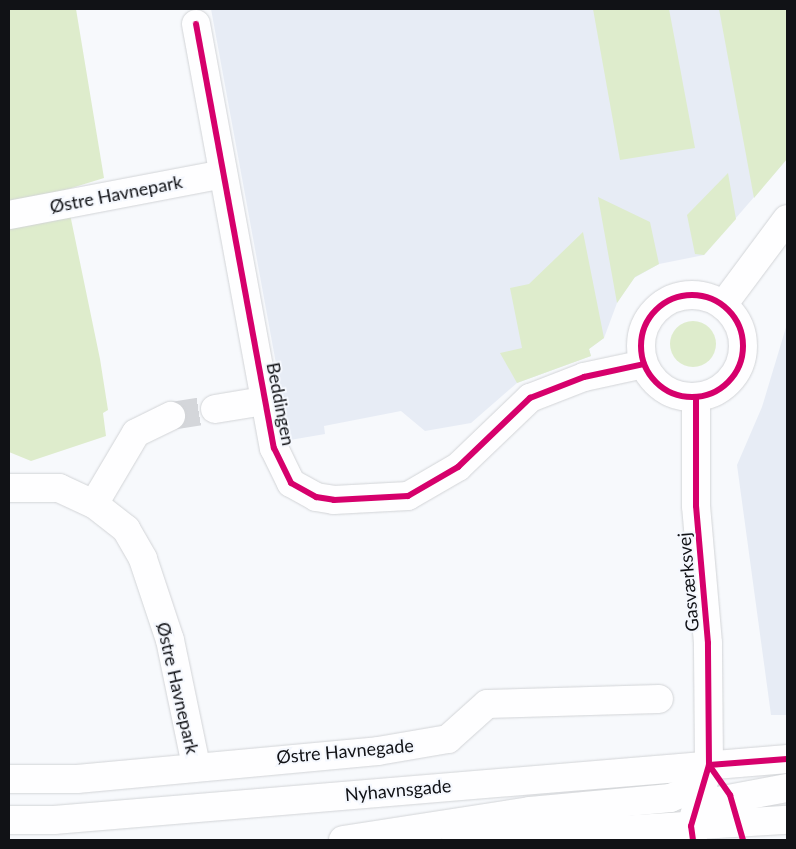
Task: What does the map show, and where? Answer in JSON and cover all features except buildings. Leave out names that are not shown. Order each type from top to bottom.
[{"type":"street","name":"Beddingen","points":[[196,24],[264,401],[277,462],[291,483],[316,497],[334,500],[394,499],[422,490],[458,466],[530,398],[584,377],[644,364]]},
{"type":"street","name":"Østre Havnepark","points":[[9,215],[223,174]]},
{"type":"street","points":[[723,305],[787,219]]},
{"type":"street","points":[[697,295],[723,305],[742,334],[739,368],[715,393],[696,397],[665,390],[644,364],[644,329],[666,302],[697,295]]},
{"type":"street","name":"Gasværksvej","points":[[692,833],[709,765],[708,643],[695,487],[696,397]]},
{"type":"street","points":[[215,409],[264,401]]},
{"type":"street","points":[[94,504],[136,434],[171,416]]},
{"type":"street","name":"Østre Havnepark","points":[[9,488],[60,488],[94,504],[126,530],[143,559],[170,640],[196,766],[77,779],[9,779]]},
{"type":"street","name":"Østre Havnegade","points":[[196,766],[378,751],[434,742],[448,739],[475,710],[487,704],[659,699]]},
{"type":"street","name":"Nyhavnsgade","points":[[9,820],[54,820],[787,759]]},
{"type":"street","points":[[343,840],[530,811],[670,798],[688,791],[709,765],[730,795],[742,831]]},
{"type":"street","points":[[692,833],[712,802],[730,795],[787,788]]},
{"type":"street","points":[[456,840],[742,831],[787,820]]},
{"type":"shaded area","points":[[211,9],[787,9],[787,159],[704,255],[659,264],[634,278],[617,303],[604,338],[589,349],[591,356],[517,383],[471,423],[425,431],[401,411],[324,426],[325,434],[290,440]]},
{"type":"shaded area","points":[[787,324],[787,715],[771,715],[737,465],[762,407]]},
{"type":"green space","points":[[9,9],[76,9],[104,178],[65,190],[100,359],[108,410],[103,413],[106,436],[31,461],[9,452]]},
{"type":"green space","points":[[593,9],[669,9],[695,148],[620,160]]},
{"type":"green space","points":[[719,9],[787,9],[787,159],[754,198]]},
{"type":"green space","points":[[728,173],[736,219],[704,255],[695,254],[687,215]]},
{"type":"green space","points":[[598,197],[650,222],[659,264],[635,277],[617,303]]},
{"type":"green space","points":[[583,232],[604,338],[589,349],[591,356],[517,383],[500,353],[522,348],[510,288],[529,284]]},
{"type":"green space","points":[[688,321],[698,321],[710,327],[715,335],[715,353],[710,361],[702,366],[688,367],[680,364],[673,357],[670,349],[670,339],[673,331],[680,324]]},
{"type":"tunnel","points":[[171,416],[215,409]]},
{"type":"cycle path","points":[[196,24],[274,448],[291,483],[316,497],[334,500],[408,496],[458,467],[530,398],[584,377],[644,364]]},
{"type":"cycle path","points":[[692,295],[712,299],[728,310],[739,326],[743,346],[739,366],[728,382],[712,393],[692,397],[672,393],[656,382],[645,366],[641,346],[645,326],[656,310],[672,299],[692,295]]},
{"type":"cycle path","points":[[693,840],[691,826],[709,765],[708,643],[696,506],[696,397]]},
{"type":"cycle path","points":[[709,765],[787,759]]},
{"type":"cycle path","points":[[709,765],[730,795],[743,840]]}]
